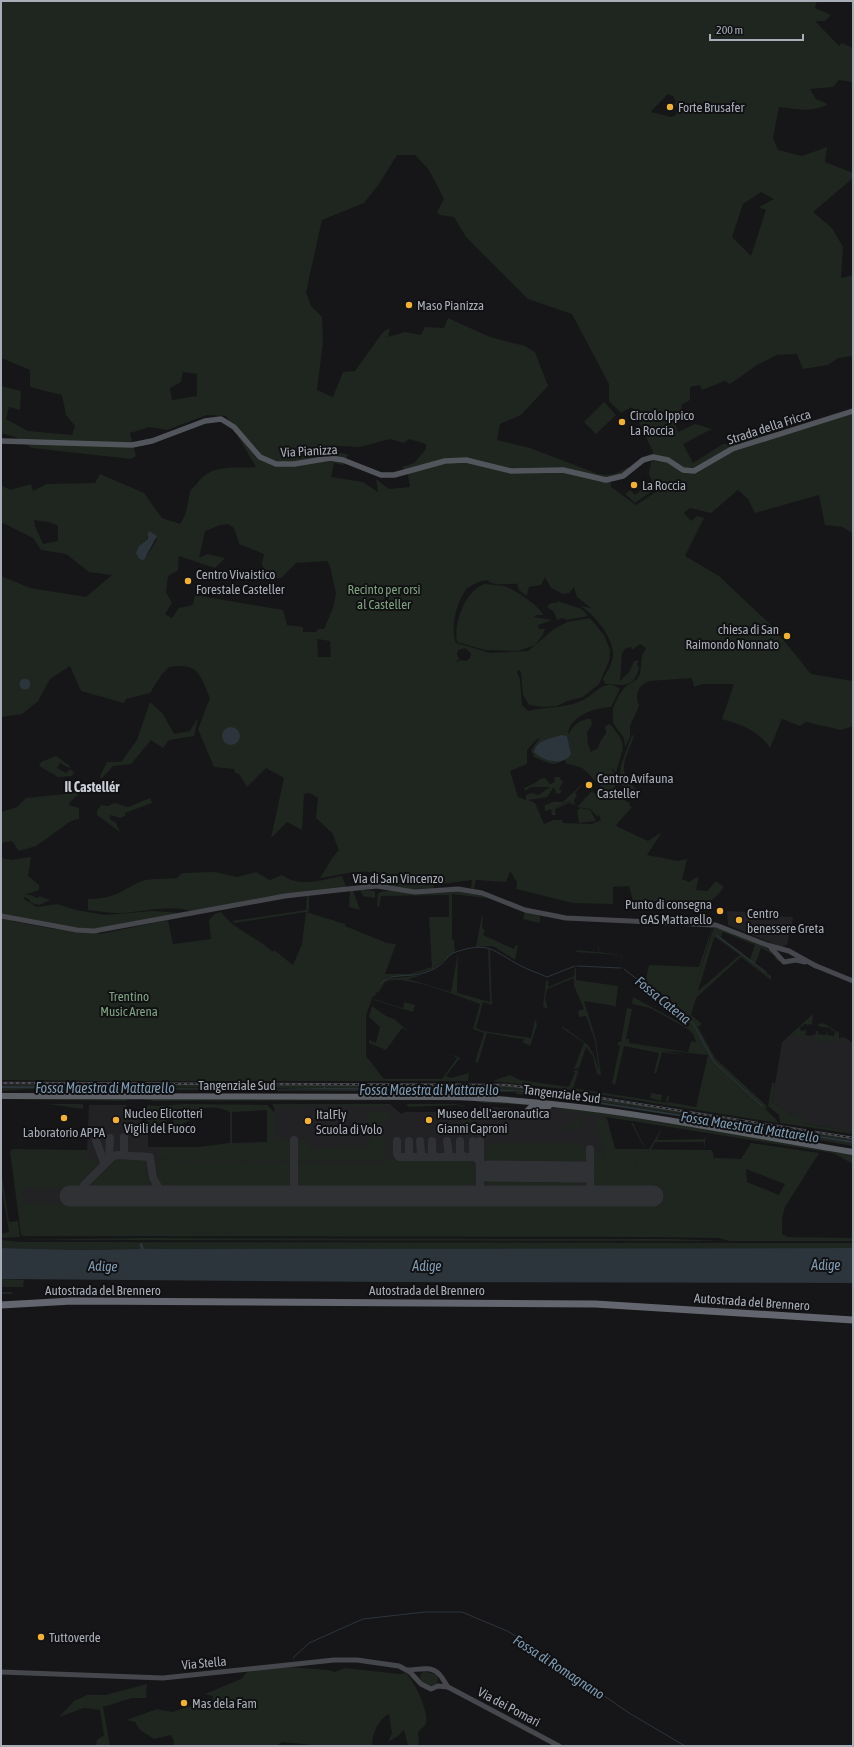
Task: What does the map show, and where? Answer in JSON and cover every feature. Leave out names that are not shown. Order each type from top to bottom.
[{"type":"highway","name":"Tangenziale Sud","points":[[1,1092],[446,1093],[513,1096],[575,1102],[853,1148]]},
{"type":"highway","name":"Tangenziale Sud","points":[[1,1096],[453,1097],[513,1099],[574,1106],[853,1152]]},
{"type":"highway","points":[[528,1110],[531,1107],[574,1106]]},
{"type":"highway","name":"Autostrada del Brennero","points":[[1,1301],[61,1297],[579,1300],[853,1316]]},
{"type":"highway","name":"Autostrada del Brennero","points":[[1,1305],[72,1301],[595,1304],[853,1320]]},
{"type":"main road","name":"Strada della Fricca","points":[[630,471],[644,460],[653,457],[668,460],[683,470],[694,471],[732,449],[853,412]]},
{"type":"main road","name":"Via Pianizza","points":[[1,441],[132,445],[152,441],[205,421],[221,419],[234,427],[260,457],[276,464],[294,464],[330,458],[343,460],[381,474],[394,475],[445,461],[462,460],[511,471],[563,470],[606,480],[619,479],[630,471]]},
{"type":"main road","name":"Via di San Vincenzo","points":[[1,916],[77,930],[94,931],[272,898],[325,891],[377,886],[416,892],[458,889],[482,893],[525,910],[566,918],[716,925],[784,951]]},
{"type":"main road","name":"Via di San Vincenzo","points":[[767,945],[780,957]]},
{"type":"main road","points":[[816,966],[789,951],[784,951],[780,957],[784,962],[799,960],[853,981]]},
{"type":"main road","points":[[790,961],[792,953]]},
{"type":"main road","name":"Via Stella","points":[[1,1672],[163,1678],[334,1660],[369,1661],[394,1665],[407,1670],[418,1680]]},
{"type":"main road","name":"Via dei Pomari","points":[[421,1669],[425,1668],[437,1672],[448,1687]]},
{"type":"main road","points":[[418,1680],[418,1675],[421,1669]]},
{"type":"main road","name":"Via Stella","points":[[407,1670],[421,1669]]},
{"type":"main road","points":[[438,1686],[441,1678]]},
{"type":"main road","name":"Via dei Pomari","points":[[418,1680],[420,1684],[431,1688],[438,1686],[448,1687],[559,1746]]},
{"type":"shaded area","points":[[727,911],[766,913],[773,916],[792,917],[793,919],[787,945],[781,947],[728,925]]},
{"type":"shaded area","points":[[815,1034],[839,1038],[844,1037],[853,1043],[853,1132],[804,1123],[772,1102],[782,1042],[790,1035],[810,1036]]},
{"type":"shaded area","points":[[275,1104],[390,1104],[401,1114],[405,1112],[479,1112],[480,1106],[526,1110],[560,1108],[606,1116],[615,1149],[712,1150],[714,1158],[741,1159],[632,1236],[21,1234],[11,1150],[87,1150],[89,1105],[126,1105],[127,1110],[141,1112],[141,1131],[148,1131],[148,1147],[200,1147],[230,1143],[267,1142],[267,1105],[274,1113]]},
{"type":"green space","name":"Recinto per orsi al Casteller","points":[[1,1],[817,1],[815,8],[831,15],[825,21],[815,21],[839,46],[842,43],[853,48],[853,82],[839,80],[833,87],[810,89],[816,99],[828,104],[822,107],[804,110],[779,107],[773,138],[778,150],[802,156],[827,147],[825,162],[853,173],[853,178],[813,212],[832,228],[843,247],[841,278],[853,275],[853,356],[838,358],[828,365],[803,369],[797,354],[777,355],[757,365],[730,384],[725,381],[702,390],[700,385],[690,387],[690,400],[681,405],[683,416],[674,420],[678,432],[695,424],[712,429],[683,444],[693,463],[723,444],[733,444],[804,425],[837,413],[853,414],[853,533],[842,527],[825,525],[819,495],[755,513],[748,499],[738,490],[711,513],[690,508],[684,513],[691,521],[697,516],[704,518],[685,556],[719,576],[772,626],[811,674],[853,681],[853,726],[841,730],[806,722],[800,726],[782,719],[770,748],[755,732],[722,719],[734,684],[702,684],[694,687],[692,678],[649,681],[642,685],[638,691],[637,698],[639,706],[630,726],[630,737],[625,747],[624,738],[613,723],[613,708],[619,695],[625,687],[637,679],[640,674],[642,655],[646,648],[640,644],[632,650],[631,647],[626,648],[622,653],[620,681],[630,671],[634,661],[639,660],[637,664],[639,667],[637,674],[631,682],[622,685],[605,684],[603,679],[613,656],[611,642],[597,621],[580,606],[591,608],[577,597],[574,587],[569,593],[563,594],[551,588],[545,577],[541,585],[529,587],[527,595],[525,595],[519,590],[517,584],[497,584],[487,580],[481,581],[472,585],[465,591],[459,603],[454,624],[454,637],[456,643],[491,653],[528,651],[554,629],[567,622],[590,618],[604,635],[610,650],[609,661],[599,684],[583,697],[567,701],[557,706],[543,707],[529,705],[523,695],[521,672],[518,670],[517,672],[520,680],[522,705],[528,711],[564,706],[578,702],[606,685],[615,686],[620,689],[611,707],[592,711],[580,716],[568,732],[569,734],[572,728],[581,721],[591,719],[592,725],[587,732],[588,744],[591,752],[598,748],[606,733],[605,726],[610,724],[620,738],[623,747],[616,773],[611,767],[615,776],[615,791],[605,789],[582,768],[567,764],[565,761],[569,755],[556,764],[534,757],[531,750],[539,739],[538,738],[527,750],[527,764],[510,771],[518,797],[526,800],[526,795],[532,793],[538,795],[550,787],[531,787],[525,791],[524,788],[540,779],[545,778],[550,784],[555,782],[554,777],[559,777],[563,782],[559,789],[562,791],[559,794],[556,793],[554,787],[547,797],[528,800],[535,803],[544,824],[554,820],[562,820],[563,823],[592,824],[601,820],[599,815],[597,816],[590,809],[577,807],[592,791],[598,796],[605,790],[630,803],[629,805],[632,807],[616,826],[648,841],[662,832],[647,855],[678,861],[687,859],[682,879],[689,882],[699,876],[696,890],[707,891],[716,881],[724,887],[713,899],[705,903],[696,905],[674,905],[633,901],[629,886],[613,887],[613,904],[573,903],[516,889],[517,882],[510,871],[506,882],[476,880],[474,889],[471,888],[472,880],[434,885],[433,889],[416,891],[383,884],[377,875],[368,872],[354,872],[320,878],[339,850],[332,833],[316,818],[318,798],[310,793],[304,794],[302,830],[287,822],[271,838],[284,778],[266,768],[247,787],[239,774],[235,773],[234,769],[214,767],[198,729],[210,698],[201,677],[193,669],[187,666],[169,667],[162,674],[150,693],[126,699],[124,703],[81,691],[70,666],[50,679],[38,701],[22,714],[1,717],[1,576],[30,588],[86,597],[112,575],[89,572],[66,554],[41,550],[33,538],[3,523],[1,524],[1,485],[10,490],[31,484],[33,491],[47,484],[95,483],[100,474],[144,493],[162,518],[180,524],[186,512],[191,491],[204,476],[217,469],[256,467],[226,416],[207,415],[167,430],[149,427],[130,433],[136,456],[131,459],[32,448],[15,437],[1,433],[1,386],[21,391],[20,410],[9,407],[6,419],[28,431],[72,435],[75,426],[66,415],[62,395],[30,387],[30,370],[1,358]],"holes":[[[667,94],[673,96],[676,101],[674,105],[678,107],[676,115],[671,117],[651,112]],[[397,155],[415,155],[429,170],[444,199],[437,212],[440,215],[454,217],[466,237],[528,299],[572,314],[609,384],[609,401],[621,413],[632,407],[653,452],[649,473],[656,492],[636,505],[611,487],[611,479],[628,470],[628,467],[614,474],[598,474],[530,448],[497,440],[500,424],[521,415],[548,386],[535,352],[525,346],[490,337],[448,318],[444,328],[425,327],[421,335],[405,332],[388,337],[390,328],[383,332],[355,371],[343,372],[333,397],[317,390],[323,342],[322,317],[311,306],[306,292],[322,220],[364,203],[379,184]],[[761,192],[774,199],[759,207],[766,210],[751,256],[732,237],[743,204]],[[183,372],[197,374],[197,396],[172,400],[170,388],[181,382]],[[390,439],[404,443],[409,439],[426,444],[426,449],[414,463],[402,467],[408,475],[410,487],[389,489],[376,479],[378,492],[363,482],[331,477],[334,463],[344,465],[348,454],[339,453],[338,446],[360,447]],[[34,520],[49,522],[58,526],[58,541],[43,544],[35,526]],[[228,524],[234,528],[239,544],[264,554],[262,564],[265,572],[262,578],[281,578],[296,563],[327,561],[330,566],[336,594],[333,608],[324,629],[318,629],[316,632],[303,632],[303,627],[287,625],[283,610],[195,595],[193,605],[179,608],[172,618],[165,614],[172,603],[166,592],[168,576],[178,570],[179,556],[215,568],[225,558],[207,554],[199,558],[205,531],[220,525]],[[147,536],[157,539],[147,556],[141,544],[148,539]],[[317,639],[330,641],[331,657],[318,657]],[[465,648],[471,653],[470,658],[466,661],[460,660],[455,664],[459,659],[457,654],[458,650]]]},
{"type":"green space","points":[[604,402],[616,415],[596,434],[584,422]]},
{"type":"green space","points":[[651,482],[652,491],[635,503],[625,494],[630,490],[635,495]]},
{"type":"green space","points":[[485,584],[502,586],[511,589],[533,603],[543,615],[536,615],[534,617],[552,620],[538,625],[539,629],[545,629],[535,645],[518,651],[485,650],[457,642],[457,626],[462,608],[472,592]]},
{"type":"green space","points":[[557,601],[582,609],[588,616],[567,620],[562,618],[557,620],[554,612],[547,607],[551,603],[557,603]]},
{"type":"green space","points":[[150,702],[163,714],[174,734],[190,731],[198,718],[194,736],[169,740],[163,748],[151,740],[131,764],[113,766],[101,779],[100,776],[107,762],[121,762],[137,740]]},
{"type":"green space","points":[[632,735],[634,736],[626,757],[624,770],[627,779],[638,792],[640,800],[638,798],[638,793],[619,784],[621,765]]},
{"type":"green space","points":[[56,756],[70,766],[69,768],[60,763],[57,768],[66,773],[70,769],[74,772],[72,776],[58,777],[39,766],[41,762]]},
{"type":"green space","points":[[582,785],[575,793],[577,795],[574,800],[575,806],[571,802],[572,805],[570,803],[555,809],[556,815],[552,815],[551,809],[545,811],[545,805],[553,802],[563,802]]},
{"type":"green space","points":[[80,793],[69,803],[69,805],[79,808],[79,819],[71,821],[36,846],[19,851],[12,841],[1,843],[1,812],[17,807],[26,798]]},
{"type":"green space","points":[[150,798],[152,803],[125,813],[125,816],[120,818],[110,815],[110,819],[116,823],[120,832],[97,815],[97,811],[101,805],[108,806],[115,803],[128,807]]},
{"type":"green space","points":[[580,808],[590,810],[596,821],[579,823],[577,811]]},
{"type":"green space","points":[[31,857],[28,876],[39,885],[39,890],[24,895],[30,895],[38,898],[39,896],[50,900],[39,905],[31,903],[29,899],[24,897],[24,899],[37,907],[57,904],[76,910],[105,915],[152,911],[182,913],[86,929],[1,914],[1,858],[12,860]]},
{"type":"green space","points":[[215,872],[237,877],[256,872],[270,880],[282,875],[289,879],[303,882],[319,881],[342,876],[346,887],[191,911],[174,908],[120,913],[88,910],[88,899],[111,896],[143,881],[152,879],[177,878],[182,873]]},
{"type":"green space","points":[[353,890],[360,910],[349,907],[350,891]]},
{"type":"green space","points":[[360,890],[375,891],[375,898],[361,896],[363,896]]},
{"type":"green space","name":"Trentino Music Arena","points":[[394,890],[457,891],[485,896],[485,898],[452,894],[452,940],[454,940],[455,952],[433,969],[408,976],[388,977],[380,983],[386,979],[423,975],[408,979],[451,992],[458,953],[457,993],[490,1002],[488,950],[490,949],[492,1005],[483,1002],[476,1028],[483,1031],[531,1038],[535,1020],[537,1025],[530,1046],[522,1042],[524,1040],[522,1038],[487,1033],[478,1063],[475,1062],[484,1033],[473,1029],[480,1004],[418,983],[393,980],[385,982],[378,993],[376,992],[366,1015],[366,1056],[384,1079],[442,1079],[457,1058],[449,1053],[460,1058],[446,1076],[451,1078],[469,1073],[468,1081],[94,1081],[94,1078],[92,1078],[92,1081],[1,1080],[1,917],[11,919],[11,921],[54,929],[96,932],[100,934],[168,920],[173,944],[211,939],[209,920],[215,914],[221,912],[232,924],[273,952],[274,950],[293,965],[302,944],[306,912],[345,924],[345,926],[387,943],[396,944],[385,974],[410,974],[432,967],[429,917],[449,917],[449,895],[381,896],[379,907],[377,905],[378,894],[380,892]]},
{"type":"green space","points":[[307,895],[309,895],[309,910],[306,910]]},
{"type":"green space","points":[[306,910],[306,912],[235,923],[232,921]]},
{"type":"green space","points":[[525,911],[540,916],[540,923],[523,919]]},
{"type":"green space","points":[[482,915],[482,928],[485,930],[483,935],[514,949],[516,945],[518,946],[515,960],[493,946],[476,947]]},
{"type":"green space","points":[[688,925],[713,927],[696,984],[714,927],[751,940],[770,950],[776,956],[761,948],[755,964],[771,976],[771,980],[741,957],[696,998],[691,1015],[702,1024],[698,1027],[715,1058],[767,1106],[766,1108],[772,1112],[764,1108],[776,1119],[778,1123],[572,1090],[493,1081],[510,1075],[520,1080],[569,1087],[575,1072],[572,1071],[579,1070],[573,1088],[668,1103],[666,1101],[667,1096],[669,1096],[668,1102],[696,1107],[708,1055],[661,1050],[624,1043],[686,1055],[662,1052],[656,1074],[654,1073],[659,1053],[624,1046],[615,1085],[612,1083],[620,1046],[618,1045],[618,1042],[621,1042],[627,1008],[632,1009],[626,1039],[629,1039],[629,1043],[688,1052],[691,1041],[696,1042],[693,1034],[688,1029],[650,1008],[632,1004],[633,997],[688,1027],[690,1024],[636,979],[637,977],[645,983],[649,965],[699,967],[712,928]],"holes":[[[723,932],[755,945],[750,959],[721,937]],[[715,937],[740,955],[698,991],[714,938]]]},
{"type":"green space","points":[[599,944],[599,952],[622,955],[621,961],[621,955],[576,952],[577,950],[598,952]]},
{"type":"green space","points":[[576,967],[576,980],[618,986],[615,1012],[615,1006],[584,1001],[596,1040],[601,1075],[597,1074],[593,1056],[586,1047],[579,1068],[574,1069],[584,1043],[562,1028],[562,1026],[588,1045],[594,1055],[599,1071],[595,1041],[586,1016],[579,1017],[578,1011],[584,1009],[574,986],[574,978],[547,989],[545,998],[548,1009],[543,1007],[546,981],[548,980],[548,987],[574,976]]},
{"type":"green space","points":[[374,999],[403,1008],[404,1002],[415,1005],[413,1012]]},
{"type":"green space","points":[[372,1006],[386,1016],[394,1019],[409,1032],[402,1028],[386,1050],[369,1043],[369,1040],[376,1043],[380,1027],[369,1017]]},
{"type":"green space","points":[[813,1014],[812,1025],[808,1024],[808,1027],[807,1024],[804,1024],[801,1026],[800,1030],[804,1031],[806,1029],[805,1035],[810,1036],[810,1041],[809,1038],[790,1035]]},
{"type":"green space","points":[[821,1023],[827,1025],[839,1033],[839,1043],[815,1040],[816,1031],[818,1031],[818,1034],[826,1035],[827,1032],[828,1035],[834,1036],[835,1031],[831,1030],[831,1028],[824,1027],[824,1029],[823,1027],[817,1026]]},
{"type":"green space","points":[[772,1083],[775,1083],[772,1102],[790,1114],[804,1116],[804,1123],[853,1132],[853,1134],[780,1123],[779,1115],[768,1106]]},
{"type":"green space","points":[[1,1085],[92,1085],[91,1087],[2,1087]]},
{"type":"green space","points":[[94,1085],[264,1085],[264,1088],[95,1087]]},
{"type":"green space","points":[[265,1085],[325,1085],[324,1088],[264,1088]]},
{"type":"green space","points":[[325,1085],[509,1086],[565,1093],[777,1127],[775,1129],[556,1095],[513,1090],[326,1088]]},
{"type":"green space","points":[[1,1088],[103,1088],[103,1091],[33,1089],[1,1091]]},
{"type":"green space","points":[[106,1088],[264,1089],[264,1090],[105,1091]]},
{"type":"green space","points":[[264,1089],[516,1091],[853,1143],[853,1146],[690,1118],[564,1099],[516,1094],[516,1092],[275,1091]]},
{"type":"green space","points":[[651,1093],[662,1095],[661,1101],[650,1098]]},
{"type":"green space","points":[[1,1098],[91,1099],[134,1098],[124,1101]]},
{"type":"green space","points":[[143,1099],[471,1099],[536,1105],[483,1103],[470,1100],[154,1101]]},
{"type":"green space","points":[[48,1104],[83,1104],[83,1109]]},
{"type":"green space","points":[[272,1104],[332,1106],[275,1107],[275,1109]]},
{"type":"green space","points":[[335,1104],[390,1104],[390,1106],[335,1106]]},
{"type":"green space","points":[[406,1104],[455,1104],[465,1106],[409,1107]]},
{"type":"green space","points":[[147,1105],[267,1105],[275,1113],[275,1140],[291,1140],[292,1161],[172,1161],[158,1156],[158,1147],[200,1147],[230,1143],[230,1112],[215,1108],[200,1109],[190,1113],[193,1119],[182,1124],[174,1125],[172,1118],[148,1128],[147,1131]],"holes":[[[267,1110],[267,1142],[232,1144],[232,1112]]]},
{"type":"green space","points":[[543,1108],[580,1109],[853,1153],[853,1162],[851,1163],[835,1154],[827,1152],[561,1109]]},
{"type":"green space","points":[[370,1112],[390,1112],[390,1120],[385,1121],[385,1129],[382,1132],[366,1132],[366,1115]]},
{"type":"green space","points":[[463,1112],[476,1112],[473,1113],[473,1123],[463,1123]]},
{"type":"green space","points":[[563,1113],[579,1115],[581,1130],[576,1130],[576,1126],[572,1126],[574,1130],[564,1130],[569,1124],[577,1124],[577,1119],[574,1118],[574,1115]]},
{"type":"green space","points":[[595,1117],[607,1119],[615,1149],[645,1149],[631,1123],[633,1123],[646,1150],[649,1149],[662,1128],[657,1140],[704,1139],[706,1135],[704,1150],[712,1150],[714,1158],[741,1159],[751,1143],[819,1153],[785,1207],[782,1218],[782,1234],[788,1237],[853,1238],[853,1241],[730,1241],[718,1238],[655,1237],[23,1236],[21,1234],[10,1151],[13,1149],[87,1150],[87,1160],[98,1160],[99,1162],[74,1189],[22,1189],[23,1203],[653,1204],[653,1188],[658,1185],[657,1183],[648,1189],[591,1188],[591,1149],[601,1151],[605,1161],[633,1160],[636,1164],[637,1172],[645,1169],[638,1171],[637,1162],[632,1159],[605,1160]],"holes":[[[655,1142],[704,1142],[704,1150],[651,1150]],[[746,1169],[785,1184],[779,1195],[747,1182]]]},
{"type":"green space","points":[[779,1127],[853,1138],[853,1141],[779,1130]]},
{"type":"green space","points":[[370,1137],[385,1137],[386,1160],[295,1161],[296,1140],[308,1140],[308,1148],[364,1147],[368,1146]]},
{"type":"green space","points":[[490,1143],[578,1143],[582,1146],[582,1149],[589,1149],[589,1188],[490,1188],[487,1185],[484,1173],[484,1158],[487,1146]]},
{"type":"green space","points":[[159,1159],[172,1162],[292,1163],[293,1189],[168,1189],[161,1184],[159,1180],[157,1167]]},
{"type":"green space","points":[[390,1159],[467,1160],[475,1165],[475,1183],[471,1187],[464,1189],[295,1188],[295,1163],[383,1163]]},
{"type":"green space","points":[[116,1160],[145,1160],[146,1174],[151,1182],[150,1187],[146,1189],[92,1189],[91,1185]]},
{"type":"green space","points":[[1,1170],[9,1222],[18,1221],[20,1237],[1,1238],[1,1234],[9,1232],[1,1183]]},
{"type":"green space","points":[[141,1238],[676,1239],[722,1241],[14,1240]]},
{"type":"green space","points":[[1,1240],[21,1242],[853,1243],[853,1248],[144,1249],[139,1244],[141,1249],[83,1250],[1,1248]]},
{"type":"green space","points":[[1,1279],[24,1280],[23,1287],[1,1287]]},
{"type":"green space","points":[[290,1667],[328,1670],[335,1672],[344,1668],[400,1674],[406,1673],[417,1689],[425,1711],[426,1723],[418,1732],[419,1746],[408,1746],[404,1730],[388,1742],[392,1733],[389,1714],[379,1723],[375,1731],[372,1744],[375,1746],[324,1746],[282,1742],[276,1746],[173,1746],[174,1741],[171,1735],[154,1739],[140,1730],[135,1722],[126,1720],[157,1709],[172,1712],[213,1699],[213,1696],[205,1694],[241,1679],[248,1671]]},
{"type":"green space","points":[[424,1671],[437,1675],[437,1684],[430,1686],[421,1681],[420,1675]]},
{"type":"green space","points":[[147,1684],[146,1698],[132,1698],[103,1707],[110,1746],[96,1746],[97,1740],[104,1735],[100,1710],[84,1708],[59,1717],[74,1701],[87,1695],[105,1695]]},
{"type":"water","points":[[149,531],[157,536],[144,560],[142,560],[136,553],[139,546],[148,539]]},
{"type":"water","points":[[25,678],[29,680],[31,684],[29,688],[25,690],[21,688],[19,684],[21,680]]},
{"type":"water","points":[[231,727],[237,730],[240,736],[237,742],[231,745],[225,742],[222,736],[225,730]]},
{"type":"water","points":[[561,735],[567,736],[571,754],[568,758],[553,761],[543,758],[534,752],[538,744],[541,742]]},
{"type":"water","name":"Fossa Maestra di Mattarello","points":[[92,1085],[95,1087],[264,1089],[1,1088],[1,1086],[91,1087]]},
{"type":"water","name":"Fossa Maestra di Mattarello","points":[[324,1085],[326,1088],[490,1089],[527,1091],[775,1129],[777,1127],[780,1130],[853,1141],[853,1143],[516,1091],[264,1089],[324,1088]]},
{"type":"water","name":"Adige","points":[[142,1243],[144,1249],[853,1248],[853,1283],[1,1279],[1,1248],[83,1250],[141,1249],[139,1244]]},
{"type":"waterway","points":[[716,935],[766,972]]},
{"type":"waterway","name":"Fossa Catena","points":[[380,984],[388,978],[415,975],[430,971],[442,964],[453,953],[475,947],[490,949],[521,966],[547,977],[575,966]]},
{"type":"waterway","name":"Fossa Catena","points":[[577,966],[621,968]]},
{"type":"waterway","name":"Fossa Catena","points":[[624,969],[693,1023],[714,1062],[762,1106]]},
{"type":"waterway","points":[[1,1293],[12,1293]]},
{"type":"waterway","name":"Fossa di Romagnano","points":[[293,1658],[309,1643],[363,1619],[425,1612],[462,1612],[507,1631],[525,1641],[629,1713],[685,1746]]},
{"type":"taxiway","points":[[122,1155],[124,1153],[124,1137]]},
{"type":"taxiway","points":[[109,1159],[110,1138]]},
{"type":"taxiway","points":[[294,1140],[294,1196]]},
{"type":"taxiway","points":[[96,1141],[104,1162],[103,1166]]},
{"type":"taxiway","points":[[397,1141],[397,1154],[399,1157],[473,1157],[478,1159],[480,1164]]},
{"type":"taxiway","points":[[409,1141],[409,1154],[411,1157]]},
{"type":"taxiway","points":[[420,1141],[421,1154],[423,1157]]},
{"type":"taxiway","points":[[432,1141],[432,1153],[436,1157]]},
{"type":"taxiway","points":[[447,1141],[449,1155],[452,1157]]},
{"type":"taxiway","points":[[460,1141],[460,1152],[464,1157]]},
{"type":"taxiway","points":[[473,1141],[473,1152],[476,1158]]},
{"type":"taxiway","points":[[480,1141],[480,1190],[483,1195],[492,1196]]},
{"type":"taxiway","points":[[590,1149],[590,1196]]},
{"type":"taxiway","points":[[91,1196],[86,1194],[83,1190],[84,1185],[112,1157],[117,1155],[150,1157],[153,1178],[162,1193],[171,1196]]},
{"type":"runway","points":[[488,1171],[584,1172]]},
{"type":"runway","points":[[70,1196],[653,1196]]},
{"type":"railway","points":[[1,1083],[506,1085],[556,1091],[853,1138]]},
{"type":"place","name":"Forte Brusafer","points":[[670,107]]},
{"type":"place","name":"Maso Pianizza","points":[[409,305]]},
{"type":"place","name":"Circolo Ippico La Roccia","points":[[622,422]]},
{"type":"place","name":"La Roccia","points":[[634,485]]},
{"type":"place","name":"Centro Vivaistico Forestale Casteller","points":[[188,581]]},
{"type":"place","name":"chiesa di San Raimondo Nonnato","points":[[787,636]]},
{"type":"place","name":"Centro Avifauna Casteller","points":[[589,785]]},
{"type":"place","name":"Punto di consegna GAS Mattarello","points":[[720,911]]},
{"type":"place","name":"Centro benessere Greta","points":[[739,920]]},
{"type":"place","name":"Laboratorio APPA","points":[[64,1118]]},
{"type":"place","name":"Nucleo Elicotteri Vigili del Fuoco","points":[[116,1120]]},
{"type":"place","name":"Museo dell'aeronautica Gianni Caproni","points":[[429,1120]]},
{"type":"place","name":"ItalFly Scuola di Volo","points":[[308,1121]]},
{"type":"place","name":"Tuttoverde","points":[[41,1637]]},
{"type":"place","name":"Mas dela Fam","points":[[184,1703]]},
{"type":"district","name":"Il Castellér","points":[[92,787]]}]
